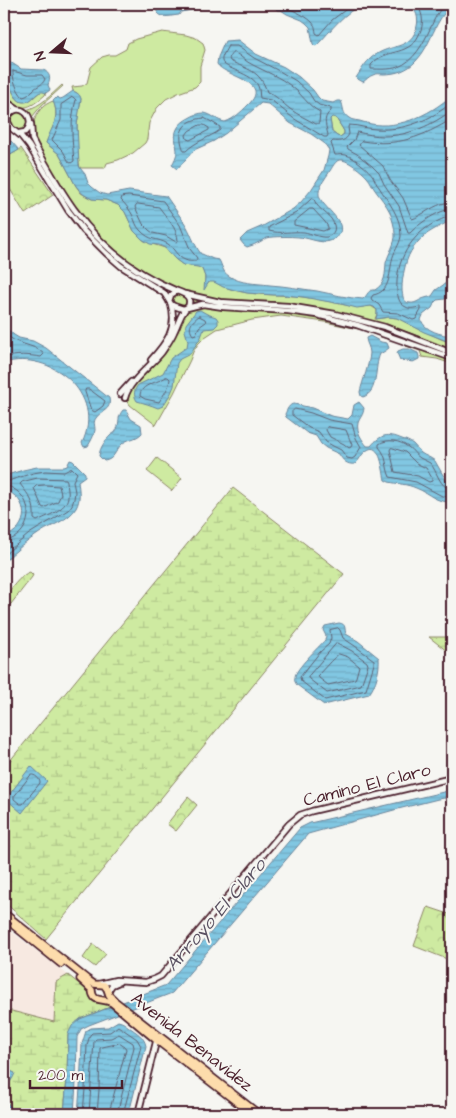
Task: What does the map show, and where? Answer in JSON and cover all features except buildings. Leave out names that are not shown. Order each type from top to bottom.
[{"type":"main road","points":[[4,913],[87,979],[106,987],[105,998],[100,1000],[95,998],[92,990],[83,981],[4,918]]},
{"type":"main road","points":[[92,990],[98,984]]},
{"type":"main road","name":"Avenida Benavídez","points":[[107,992],[113,1002]]},
{"type":"main road","name":"Avenida Benavídez","points":[[102,999],[113,1002],[252,1114]]},
{"type":"main road","name":"Avenida Benavídez","points":[[157,1038],[259,1114]]},
{"type":"street","points":[[4,100],[25,112],[30,119],[32,139],[36,147],[73,209],[88,228],[112,252],[154,281],[185,294],[220,302],[288,306],[335,314],[385,328],[452,353]]},
{"type":"street","points":[[4,107],[11,128],[29,146],[68,210],[89,236],[121,266],[158,288],[177,308],[203,304],[317,315],[357,325],[452,358]]},
{"type":"street","points":[[8,118],[11,112],[17,109]]},
{"type":"street","points":[[18,133],[28,131],[31,124]]},
{"type":"street","points":[[120,394],[156,354],[169,336],[174,321],[170,295],[177,291]]},
{"type":"street","points":[[125,398],[133,384],[167,345],[180,316],[190,305],[190,299],[185,294]]},
{"type":"street","name":"Camino El Claro","points":[[98,984],[116,980],[146,982],[161,976],[289,824],[300,814],[452,778]]},
{"type":"street","points":[[107,992],[112,984],[123,981]]},
{"type":"street","points":[[138,1114],[157,1038]]},
{"type":"shaded area","points":[[4,926],[68,975],[56,982],[54,1022],[4,1009]]},
{"type":"green space","points":[[162,32],[186,35],[196,38],[203,43],[205,50],[200,66],[200,82],[195,87],[166,99],[157,108],[149,123],[145,143],[133,153],[107,163],[105,168],[80,168],[77,151],[77,133],[81,99],[73,91],[72,87],[82,86],[87,83],[91,67],[102,57],[115,55],[126,49],[128,43],[136,39]]},
{"type":"green space","points":[[4,69],[12,91],[18,100],[28,101],[41,91],[46,92],[45,95],[29,106],[20,107],[15,105],[4,96]]},
{"type":"green space","points":[[62,85],[32,117],[26,110],[41,103]]},
{"type":"green space","points":[[53,101],[56,112],[53,128],[46,143],[59,154],[81,193],[92,199],[106,200],[118,205],[125,212],[134,231],[142,239],[165,248],[183,265],[200,267],[204,274],[205,287],[212,281],[245,293],[303,297],[358,307],[371,306],[377,310],[375,319],[397,318],[452,343],[452,351],[407,332],[339,313],[301,305],[267,301],[225,300],[194,294],[157,279],[140,269],[109,245],[82,216],[63,189],[36,142],[34,123],[38,112]]},
{"type":"green space","points":[[14,112],[26,115],[28,120],[27,128],[18,130],[13,126],[10,117]]},
{"type":"green space","points":[[333,116],[344,131],[344,134],[340,137],[332,132],[330,119]]},
{"type":"green space","points":[[33,144],[67,201],[103,245],[168,288],[165,292],[158,285],[119,260],[98,243],[58,189]]},
{"type":"green space","points":[[21,148],[53,195],[25,214],[4,179],[4,159]]},
{"type":"green space","points":[[174,294],[186,297],[188,304],[183,306],[177,305],[172,299]]},
{"type":"green space","points":[[193,297],[317,311],[382,328],[396,334],[326,315],[209,302],[194,303]]},
{"type":"green space","points":[[202,305],[306,315],[364,328],[387,339],[363,330],[281,316],[252,320],[217,329],[198,344],[156,425],[130,405],[127,400],[128,393],[158,359],[184,313],[188,309]]},
{"type":"green space","points":[[406,346],[452,359],[452,364],[422,357],[420,351]]},
{"type":"green space","points":[[157,458],[182,478],[172,491],[147,471]]},
{"type":"green space","points":[[233,488],[344,574],[46,939],[4,902],[4,768]]},
{"type":"green space","points":[[30,572],[33,575],[32,577],[11,604],[5,604],[4,599],[12,587],[19,579]]},
{"type":"green space","points":[[429,637],[452,637],[452,655]]},
{"type":"green space","points":[[188,797],[197,805],[176,831],[167,824]]},
{"type":"green space","points":[[428,907],[452,915],[452,961],[414,946]]},
{"type":"green space","points":[[93,944],[106,954],[95,967],[83,958]]},
{"type":"green space","points":[[68,975],[88,991],[92,999],[103,1002],[110,1007],[80,1019],[68,1035],[64,1114],[4,1114],[4,1009],[54,1022],[56,982]]},
{"type":"water","points":[[155,4],[209,4],[197,9],[181,12],[179,15],[164,16],[158,13]]},
{"type":"water","points":[[271,4],[308,4],[321,9],[327,6],[330,7],[332,4],[365,4],[345,16],[315,46],[310,27],[306,23],[281,10],[277,10]]},
{"type":"water","points":[[410,4],[452,4],[452,6],[441,18],[421,55],[409,67],[393,73],[374,74],[363,82],[356,78],[373,56],[411,39],[415,33],[418,20]]},
{"type":"water","points":[[238,40],[256,54],[284,67],[299,77],[322,101],[333,103],[341,101],[345,114],[350,119],[375,125],[387,125],[410,120],[433,109],[452,95],[452,220],[429,233],[414,247],[406,264],[402,292],[403,297],[410,303],[432,296],[436,290],[446,283],[452,272],[452,293],[445,299],[437,300],[432,308],[423,315],[421,320],[430,330],[452,336],[452,343],[424,332],[397,318],[376,319],[377,310],[371,306],[357,308],[303,297],[247,293],[223,287],[214,282],[209,282],[204,290],[205,277],[202,269],[183,265],[165,248],[150,244],[142,239],[134,231],[125,212],[118,205],[106,200],[92,199],[83,194],[76,186],[59,154],[46,143],[56,118],[53,101],[57,97],[63,98],[73,91],[81,99],[77,125],[79,165],[88,183],[100,193],[107,195],[129,191],[166,196],[186,226],[201,254],[219,260],[227,275],[248,283],[317,291],[363,299],[369,291],[379,287],[384,278],[386,263],[395,237],[393,223],[390,212],[365,175],[346,161],[339,160],[336,162],[319,190],[321,200],[335,216],[341,228],[339,234],[334,239],[324,242],[302,237],[275,237],[266,238],[247,247],[240,240],[247,233],[293,209],[301,202],[324,170],[328,156],[329,150],[324,143],[290,123],[268,104],[261,103],[226,133],[194,150],[177,169],[172,165],[177,153],[175,135],[182,122],[195,115],[204,113],[225,122],[240,113],[254,97],[255,90],[251,85],[222,69],[217,64],[225,41]],"holes":[[[332,117],[336,118],[344,131],[344,134],[340,137],[332,132],[330,119]]]},
{"type":"water","points":[[4,58],[21,69],[44,70],[49,76],[48,85],[50,90],[46,93],[40,92],[27,102],[20,101],[14,94],[7,78]]},
{"type":"water","points":[[11,141],[19,150],[4,159],[4,144]]},
{"type":"water","points":[[200,310],[216,317],[218,324],[214,328],[204,329],[190,354],[180,359],[177,363],[174,386],[163,406],[158,408],[137,401],[134,393],[138,385],[163,373],[171,358],[187,347],[186,324],[196,311]]},
{"type":"water","points":[[4,321],[7,329],[14,335],[33,341],[46,348],[109,398],[108,408],[95,419],[95,432],[88,446],[84,447],[82,443],[87,425],[87,408],[80,393],[70,380],[56,370],[39,363],[22,360],[4,363]]},
{"type":"water","points":[[370,336],[387,343],[389,348],[380,354],[374,385],[372,390],[363,397],[360,392],[370,353],[366,338]]},
{"type":"water","points":[[403,349],[409,349],[418,353],[419,359],[413,362],[400,360],[397,353]]},
{"type":"water","points":[[359,402],[364,408],[358,423],[358,429],[361,438],[367,446],[371,446],[378,439],[389,435],[413,444],[421,453],[435,461],[447,482],[452,485],[452,502],[437,499],[413,487],[385,480],[380,458],[375,449],[366,451],[355,464],[347,463],[339,454],[326,448],[316,436],[307,433],[286,417],[285,414],[289,406],[294,404],[312,408],[331,416],[348,419],[352,415],[354,405]]},
{"type":"water","points":[[123,410],[126,410],[131,419],[141,425],[142,433],[123,443],[112,457],[104,461],[99,456],[100,450],[116,430]]},
{"type":"water","points":[[70,460],[85,473],[85,476],[78,481],[78,505],[65,519],[41,532],[4,562],[4,537],[13,533],[19,527],[23,514],[19,500],[13,494],[4,490],[4,476],[37,467],[64,467],[67,466]]},
{"type":"water","points":[[339,623],[344,626],[346,634],[379,658],[378,672],[376,682],[369,694],[324,705],[297,685],[295,678],[296,673],[303,664],[325,640],[326,636],[323,630],[325,626]]},
{"type":"water","points":[[31,766],[47,781],[22,813],[6,799]]},
{"type":"water","name":"Arroyo El Claro","points":[[452,790],[452,797],[394,810],[308,834],[172,993],[81,1029],[77,1037],[74,1114],[64,1114],[68,1034],[72,1026],[80,1019],[166,985],[300,828],[310,823]]},
{"type":"water","points":[[118,1021],[124,1023],[140,1035],[146,1046],[128,1114],[78,1114],[82,1044],[86,1031],[91,1028],[108,1027]]},
{"type":"water","points":[[4,1068],[15,1073],[6,1088],[5,1096],[15,1114],[4,1114]]}]
